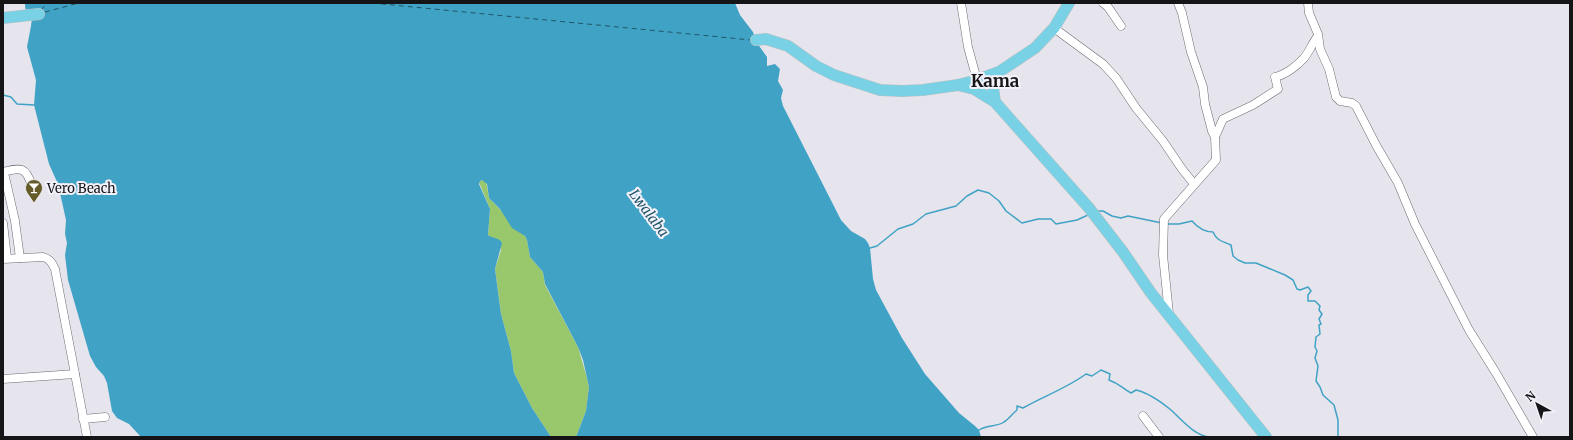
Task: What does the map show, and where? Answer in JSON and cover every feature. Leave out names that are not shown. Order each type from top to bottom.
[{"type":"main road","points":[[756,40],[766,39],[788,46],[816,66],[834,75],[880,90],[916,90],[958,85],[999,72],[1035,48],[1054,28],[1069,3]]},
{"type":"main road","points":[[3,18],[39,14]]},
{"type":"main road","points":[[995,102],[992,87],[999,72]]},
{"type":"main road","points":[[958,85],[974,89],[995,102],[1091,211],[1151,293],[1266,437]]},
{"type":"street","points":[[961,3],[968,48],[977,80]]},
{"type":"street","points":[[1104,3],[1121,26]]},
{"type":"street","points":[[1178,3],[1182,12],[1191,52],[1203,87],[1205,104],[1215,137]]},
{"type":"street","points":[[1308,3],[1310,16],[1318,36],[1320,49],[1329,69],[1336,97],[1340,101],[1352,103],[1356,106],[1398,183],[1415,224],[1469,330],[1533,437]]},
{"type":"street","points":[[1054,28],[1095,57],[1107,68],[1194,184]]},
{"type":"street","points":[[1169,314],[1163,255],[1164,219],[1215,161],[1215,137],[1223,119],[1253,105],[1278,89],[1275,77],[1282,75],[1303,59],[1312,43],[1318,36]]},
{"type":"street","points":[[20,258],[15,221],[3,173],[18,168],[27,174],[32,186]]},
{"type":"street","points":[[3,223],[5,259],[43,257],[48,258],[55,269],[87,437]]},
{"type":"street","points":[[3,379],[75,374]]},
{"type":"street","points":[[1142,416],[1159,437]]},
{"type":"street","points":[[84,419],[106,417]]},
{"type":"green space","points":[[480,180],[486,181],[489,198],[525,236],[530,257],[543,272],[545,285],[578,347],[589,387],[586,411],[576,437],[551,437],[532,408],[514,373],[511,351],[501,314],[495,269],[501,250],[497,239],[488,235],[490,209],[479,182]]},
{"type":"water","name":"Lwalaba","points":[[25,3],[735,3],[740,15],[753,32],[757,43],[767,57],[767,66],[775,64],[780,69],[778,81],[783,90],[781,98],[783,106],[841,220],[851,231],[865,239],[868,243],[876,290],[902,338],[925,374],[959,413],[979,430],[981,437],[576,437],[586,411],[589,387],[583,360],[578,347],[545,284],[543,272],[530,257],[525,236],[512,228],[500,209],[489,198],[487,184],[482,180],[479,184],[490,209],[488,235],[502,243],[495,269],[501,314],[511,351],[514,373],[532,408],[551,437],[141,437],[129,424],[117,418],[112,411],[107,383],[90,356],[68,280],[65,255],[67,243],[65,234],[66,220],[58,184],[49,164],[34,105],[36,80],[27,47],[32,18],[26,12]]},
{"type":"waterway","points":[[3,95],[11,97],[17,104],[34,105]]},
{"type":"waterway","points":[[870,248],[877,246],[898,229],[913,224],[926,214],[956,206],[967,196],[978,190],[989,193],[999,201],[1006,211],[1022,223],[1038,219],[1051,219],[1056,224],[1077,220],[1088,215]]},
{"type":"waterway","points":[[1096,211],[1103,211],[1112,216],[1121,218],[1128,216],[1162,223]]},
{"type":"waterway","points":[[1166,224],[1179,224],[1192,221],[1201,229],[1213,232],[1222,242],[1231,245],[1233,256],[1238,260],[1245,263],[1256,263],[1285,275],[1293,280],[1297,289],[1300,290],[1308,287],[1311,291],[1308,295],[1308,301],[1315,301],[1320,306],[1319,310],[1322,314],[1319,319],[1321,324],[1319,325],[1320,334],[1316,337],[1315,347],[1317,351],[1315,358],[1318,366],[1316,381],[1323,395],[1334,405],[1338,420],[1338,437]]},
{"type":"waterway","points":[[979,430],[1004,422],[1017,410],[1017,406],[1023,408],[1071,384],[1086,374],[1092,376],[1101,370],[1110,374],[1109,380],[1131,393],[1136,390],[1154,398],[1171,410],[1193,430],[1209,437]]},
{"type":"ferry route","points":[[41,10],[47,3]]},
{"type":"ferry route","points":[[45,12],[79,3]]},
{"type":"ferry route","points":[[372,3],[751,40]]},
{"type":"place","name":"Vero Beach","points":[[34,203]]},
{"type":"district","name":"Kama","points":[[995,81]]}]
